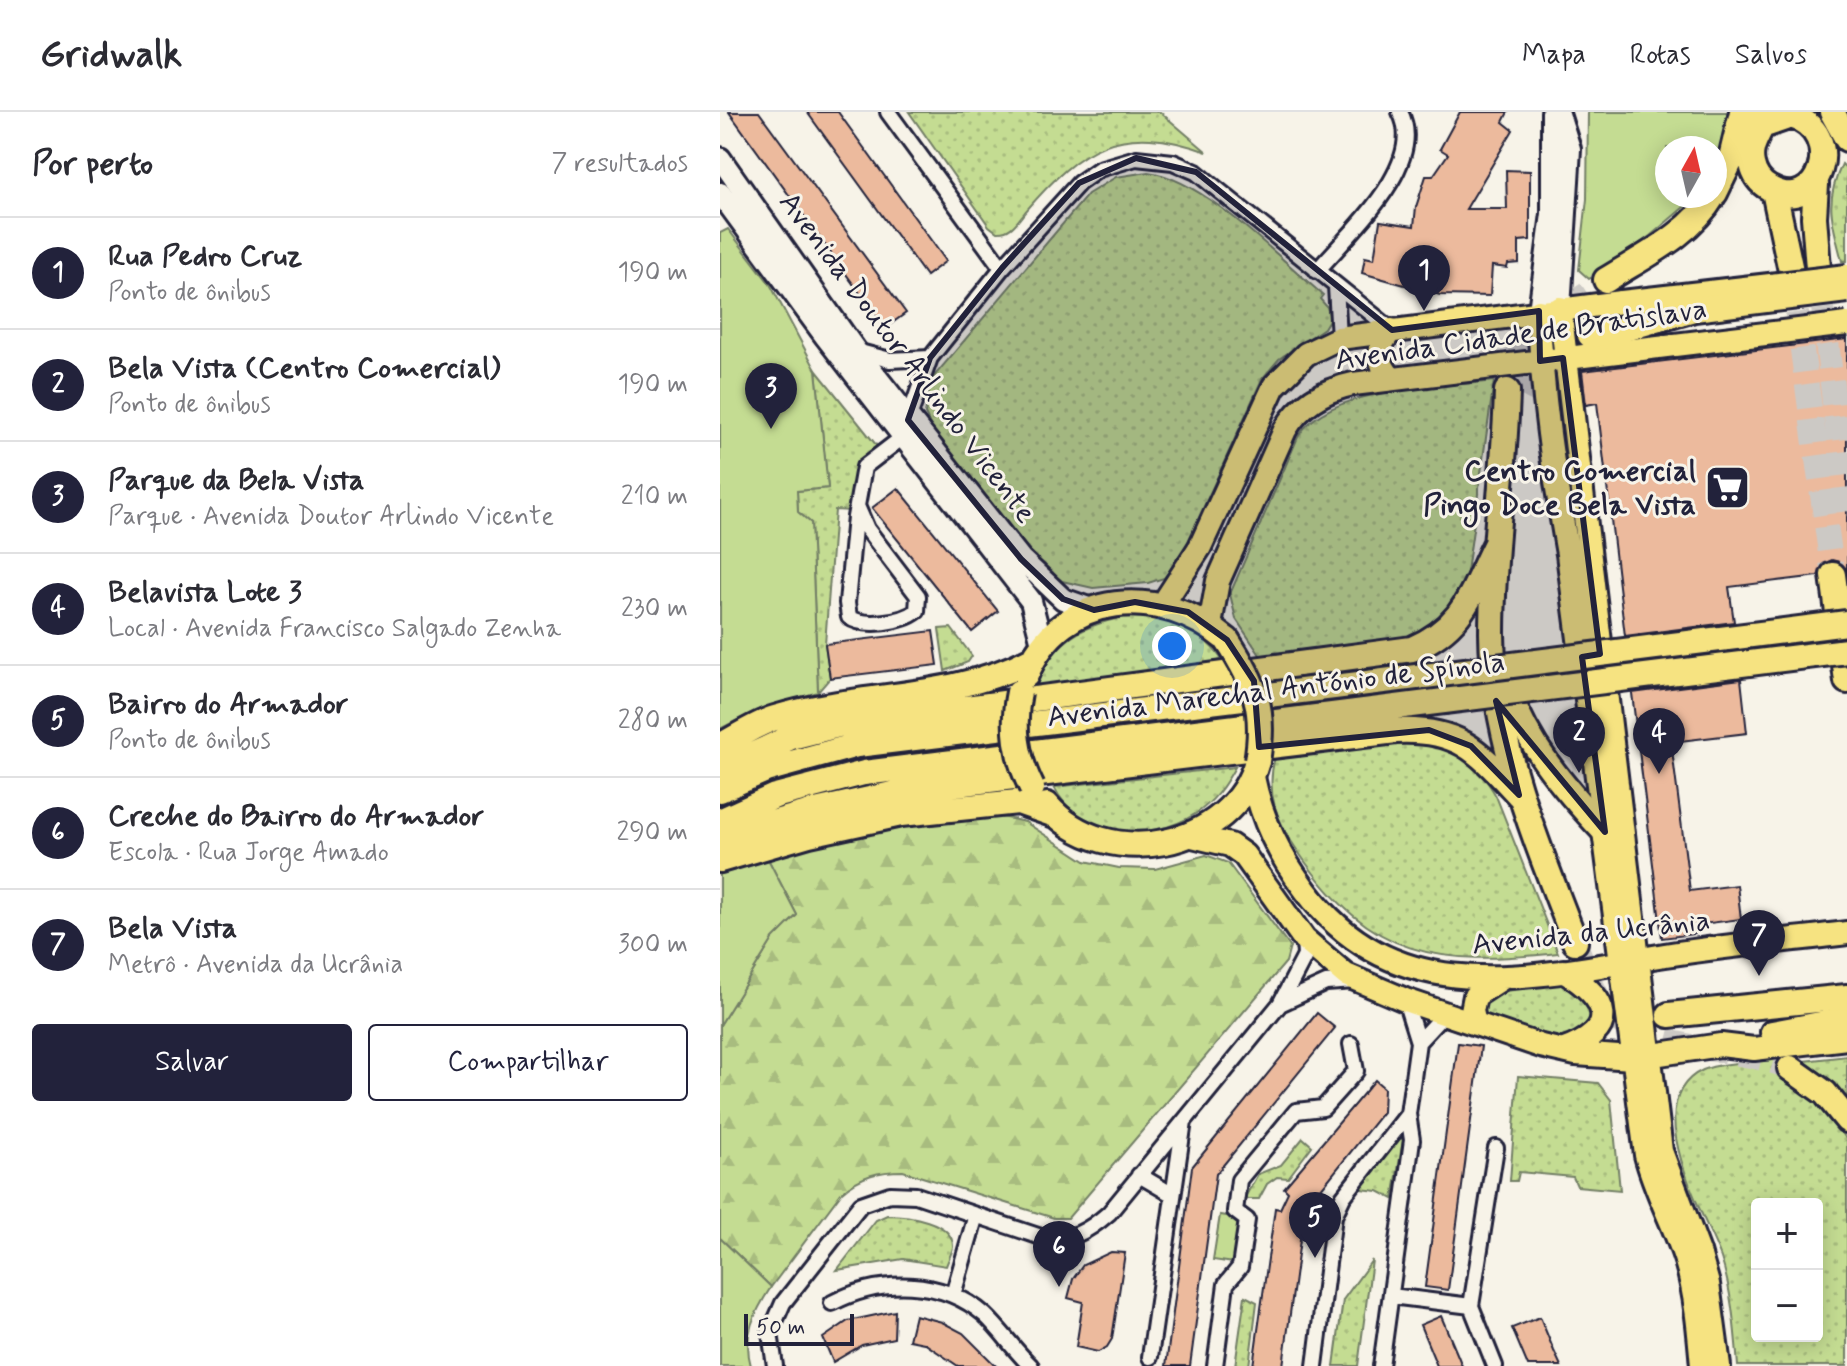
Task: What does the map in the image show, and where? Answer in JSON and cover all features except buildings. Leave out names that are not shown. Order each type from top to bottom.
[{"type":"highway","points":[[1727,168],[1742,112]]},
{"type":"highway","points":[[1832,112],[1847,139]]},
{"type":"highway","points":[[1804,116],[1816,126],[1829,149],[1824,174],[1816,184],[1796,194],[1774,191],[1764,185],[1752,166],[1752,143],[1764,118],[1804,116]]},
{"type":"highway","points":[[1816,184],[1814,217],[1818,268]]},
{"type":"highway","points":[[1774,191],[1791,271]]},
{"type":"highway","points":[[1606,280],[1670,240],[1706,208]]},
{"type":"highway","points":[[1607,340],[1694,309],[1847,290]]},
{"type":"highway","points":[[1607,340],[1847,304]]},
{"type":"highway","points":[[1516,394],[1506,430],[1495,545],[1492,635],[1499,708],[1519,795],[1575,942]]},
{"type":"highway","points":[[720,770],[769,745],[838,725],[1412,649],[1447,631],[1460,617],[1495,545]]},
{"type":"highway","points":[[1833,575],[1847,681]]},
{"type":"highway","points":[[720,746],[771,719],[825,705],[980,682],[1037,652],[1064,626],[1094,610],[1135,602],[1163,604],[1219,632],[1254,681],[1262,729],[1255,769],[1226,813],[1168,843],[1136,846],[1101,841],[1055,815],[1018,802],[901,814],[809,834],[720,860]]},
{"type":"highway","name":"Avenida Marechal António de Spínola","points":[[720,790],[766,770],[857,745],[1847,623]]},
{"type":"highway","points":[[1492,635],[1507,689],[1531,743],[1553,776],[1605,832]]},
{"type":"highway","name":"Avenida Marechal António de Spínola","points":[[720,821],[775,796],[864,773],[1847,651]]},
{"type":"highway","points":[[1037,652],[1019,692],[1014,725],[1017,748],[1032,788],[1055,815]]},
{"type":"highway","points":[[720,838],[811,812],[915,789],[1413,730],[1444,733],[1471,746],[1519,795]]},
{"type":"highway","points":[[1669,1015],[1847,997]]},
{"type":"highway","points":[[1792,1047],[1847,1120]]},
{"type":"main road","name":"Avenida Cidade de Bratislava","points":[[1163,604],[1200,547],[1274,386],[1306,354],[1339,338],[1847,276]]},
{"type":"main road","points":[[1549,310],[1563,358],[1641,1057],[1646,1155],[1661,1206],[1689,1272],[1702,1366]]},
{"type":"main road","points":[[1549,310],[1540,361],[1557,505],[1568,554],[1605,832],[1629,962]]},
{"type":"main road","name":"Avenida Cidade de Bratislava","points":[[1219,632],[1218,581],[1290,421],[1305,405],[1326,392],[1391,378],[1563,358],[1607,340],[1847,324]]},
{"type":"main road","points":[[1391,378],[1381,368],[1378,354],[1382,340],[1392,330]]},
{"type":"main road","name":"Avenida da Ucrânia","points":[[1255,769],[1260,812],[1273,844],[1319,908],[1343,932],[1374,952],[1411,967],[1448,975],[1502,979],[1838,934]]},
{"type":"main road","points":[[1188,835],[1230,845],[1244,855],[1304,939],[1328,962],[1358,982],[1561,1052],[1641,1057],[1721,1045],[1751,1035],[1792,1047],[1847,1038]]},
{"type":"main road","points":[[1561,1052],[1592,1037],[1600,1025],[1602,1011],[1592,990],[1563,971]]},
{"type":"main road","points":[[1475,1024],[1472,1011],[1475,996],[1502,979]]},
{"type":"main road","points":[[1792,1047],[1847,1018]]},
{"type":"main road","points":[[1641,1057],[1661,1151],[1708,1284],[1719,1366]]},
{"type":"street","points":[[888,112],[1002,268]]},
{"type":"street","points":[[1317,271],[1397,174],[1406,152],[1404,120],[1400,112]]},
{"type":"street","points":[[1549,310],[1552,112]]},
{"type":"street","points":[[1549,310],[1570,149],[1558,112]]},
{"type":"street","name":"Avenida Doutor Arlindo Vicente","points":[[720,158],[856,351],[905,429],[1044,585],[1063,599],[1094,610]]},
{"type":"street","points":[[857,506],[867,529],[918,596],[917,611],[906,618],[853,621],[847,603],[857,506],[864,467],[905,429],[930,358],[1002,268],[1089,175],[1123,160],[1148,158],[1173,162],[1196,172],[1392,330]]},
{"type":"street","name":"Avenida Doutor Arlindo Vicente","points":[[720,193],[905,429],[1031,601],[1037,652]]},
{"type":"street","points":[[1336,286],[1339,338]]},
{"type":"street","points":[[856,351],[890,360],[930,358]]},
{"type":"street","points":[[850,566],[861,547],[873,544],[883,550]]},
{"type":"street","points":[[775,1366],[770,1333],[783,1303],[861,1204],[890,1194],[916,1195],[1044,1238],[1066,1240],[1089,1230],[1139,1175],[1280,1004],[1305,956],[1304,939]]},
{"type":"street","points":[[1280,1004],[1326,983],[1358,982]]},
{"type":"street","points":[[1381,1366],[1412,1140],[1408,1114],[1418,1042],[1405,1000]]},
{"type":"street","points":[[1418,1042],[1444,1014]]},
{"type":"street","points":[[1215,1366],[1226,1284],[1240,1267],[1247,1220],[1235,1211],[1239,1180],[1296,1111],[1323,1108],[1356,1071],[1351,1044]]},
{"type":"street","points":[[1315,1366],[1334,1216],[1343,1197],[1408,1114]]},
{"type":"street","points":[[1150,1357],[1184,1121]]},
{"type":"street","points":[[1495,1366],[1471,1306],[1496,1148]]},
{"type":"street","points":[[1139,1175],[1173,1195]]},
{"type":"street","points":[[953,1295],[976,1215]]},
{"type":"street","points":[[832,1303],[874,1287],[922,1287],[953,1295],[983,1314],[1031,1366]]},
{"type":"street","points":[[1391,1296],[1471,1306]]},
{"type":"highlighted area","points":[[1136,158],[1196,172],[1392,330],[1539,311],[1540,361],[1563,358],[1600,654],[1582,657],[1605,832],[1496,701],[1519,795],[1471,746],[1429,730],[1259,747],[1254,681],[1227,640],[1188,612],[1135,602],[1094,610],[1063,599],[1021,559],[908,420],[930,358],[1002,268],[1079,183]]},
{"type":"green space","points":[[909,112],[1160,112],[1207,152],[1150,139],[1126,140],[1105,146],[1065,170],[1013,226],[997,232],[989,226]]},
{"type":"green space","points":[[1588,112],[1727,112],[1726,136],[1655,136],[1655,208],[1683,208],[1650,236],[1589,279],[1579,270],[1587,199]]},
{"type":"green space","points":[[1842,164],[1847,169],[1847,261],[1842,261],[1831,201]]},
{"type":"green space","points":[[1148,172],[1193,189],[1240,222],[1323,295],[1320,299],[1327,307],[1330,318],[1324,328],[1279,359],[1262,379],[1180,559],[1164,578],[1148,583],[1093,588],[1062,581],[1041,565],[932,429],[925,414],[929,390],[925,387],[1088,194],[1116,177]]},
{"type":"green space","points":[[728,229],[770,284],[816,370],[828,488],[797,491],[798,512],[811,523],[818,692],[755,711],[720,729],[720,233]]},
{"type":"green space","points":[[816,370],[877,446],[859,463],[851,511],[835,510],[825,644],[830,678],[818,692],[811,523],[798,512],[797,491],[828,488]]},
{"type":"green space","points":[[1494,381],[1466,579],[1449,613],[1413,639],[1264,661],[1236,619],[1230,594],[1298,437],[1312,420],[1358,399],[1415,388]]},
{"type":"green space","points":[[1125,617],[1156,619],[1183,627],[1206,641],[1226,665],[1034,688],[1050,659],[1069,639],[1093,626]]},
{"type":"green space","points":[[951,628],[972,656],[968,662],[945,671],[939,629]]},
{"type":"green space","points":[[1405,742],[1447,750],[1469,763],[1488,783],[1496,796],[1558,953],[1477,958],[1410,948],[1381,935],[1353,915],[1326,888],[1299,853],[1279,819],[1272,795],[1275,757]]},
{"type":"green space","points":[[1235,767],[1218,793],[1195,814],[1158,829],[1137,832],[1098,826],[1080,817],[1065,804],[1054,787]]},
{"type":"green space","points":[[993,815],[1025,822],[1085,861],[1119,868],[1155,869],[1206,855],[1228,863],[1290,947],[1286,962],[1068,1218],[1054,1218],[903,1171],[878,1173],[863,1178],[842,1192],[771,1287],[720,1238],[720,1025],[773,939],[797,915],[767,857],[892,827]]},
{"type":"green space","points":[[767,857],[797,915],[773,939],[720,1025],[720,872]]},
{"type":"green space","points":[[1569,983],[1590,993],[1593,1024],[1565,1043],[1482,1015],[1479,1001],[1490,993]]},
{"type":"green space","points":[[1847,1056],[1847,1102],[1830,1081],[1795,1062]]},
{"type":"green space","points":[[1782,1059],[1847,1141],[1847,1366],[1738,1366],[1725,1271],[1691,1187],[1675,1132],[1675,1106],[1684,1085],[1703,1070]]},
{"type":"green space","points":[[1518,1076],[1598,1083],[1611,1100],[1620,1190],[1577,1186],[1573,1177],[1519,1172],[1517,1181],[1510,1181]]},
{"type":"green space","points":[[1399,1137],[1403,1140],[1393,1199],[1378,1191],[1360,1189]]},
{"type":"green space","points":[[1303,1138],[1312,1146],[1288,1178],[1277,1177],[1267,1184],[1259,1199],[1244,1199],[1258,1174],[1281,1165]]},
{"type":"green space","points":[[887,1215],[928,1221],[946,1231],[953,1247],[946,1266],[903,1259],[837,1270],[876,1220]]},
{"type":"green space","points":[[1220,1215],[1241,1218],[1234,1263],[1213,1260]]},
{"type":"green space","points":[[720,1238],[771,1287],[755,1315],[749,1334],[751,1366],[720,1366]]},
{"type":"green space","points":[[1372,1260],[1358,1366],[1334,1366],[1343,1300]]},
{"type":"green space","points":[[1245,1296],[1257,1302],[1249,1366],[1235,1366]]},
{"type":"tunnel","points":[[1819,273],[1847,513]]},
{"type":"tunnel","points":[[1792,277],[1833,575]]},
{"type":"tunnel","points":[[1507,391],[1511,370],[1529,338],[1556,313],[1606,280]]},
{"type":"tunnel","points":[[1525,398],[1550,349],[1590,335]]},
{"type":"tunnel","points":[[1575,942],[1601,1002],[1622,1023],[1666,1041],[1769,1060],[1790,1068]]},
{"type":"place","name":"Rua Pedro Cruz","points":[[1424,311]]},
{"type":"place","name":"Parque da Bela Vista","points":[[771,429]]},
{"type":"place","name":"Centro Comercial Pingo Doce Bela Vista","points":[[1727,488]]},
{"type":"place","name":"Bela Vista (Centro Comercial)","points":[[1579,773]]},
{"type":"place","name":"Belavista Lote 3","points":[[1659,774]]},
{"type":"place","name":"Bela Vista","points":[[1759,976]]},
{"type":"place","name":"Bairro do Armador","points":[[1315,1258]]},
{"type":"place","name":"Creche do Bairro do Armador","points":[[1059,1287]]}]
